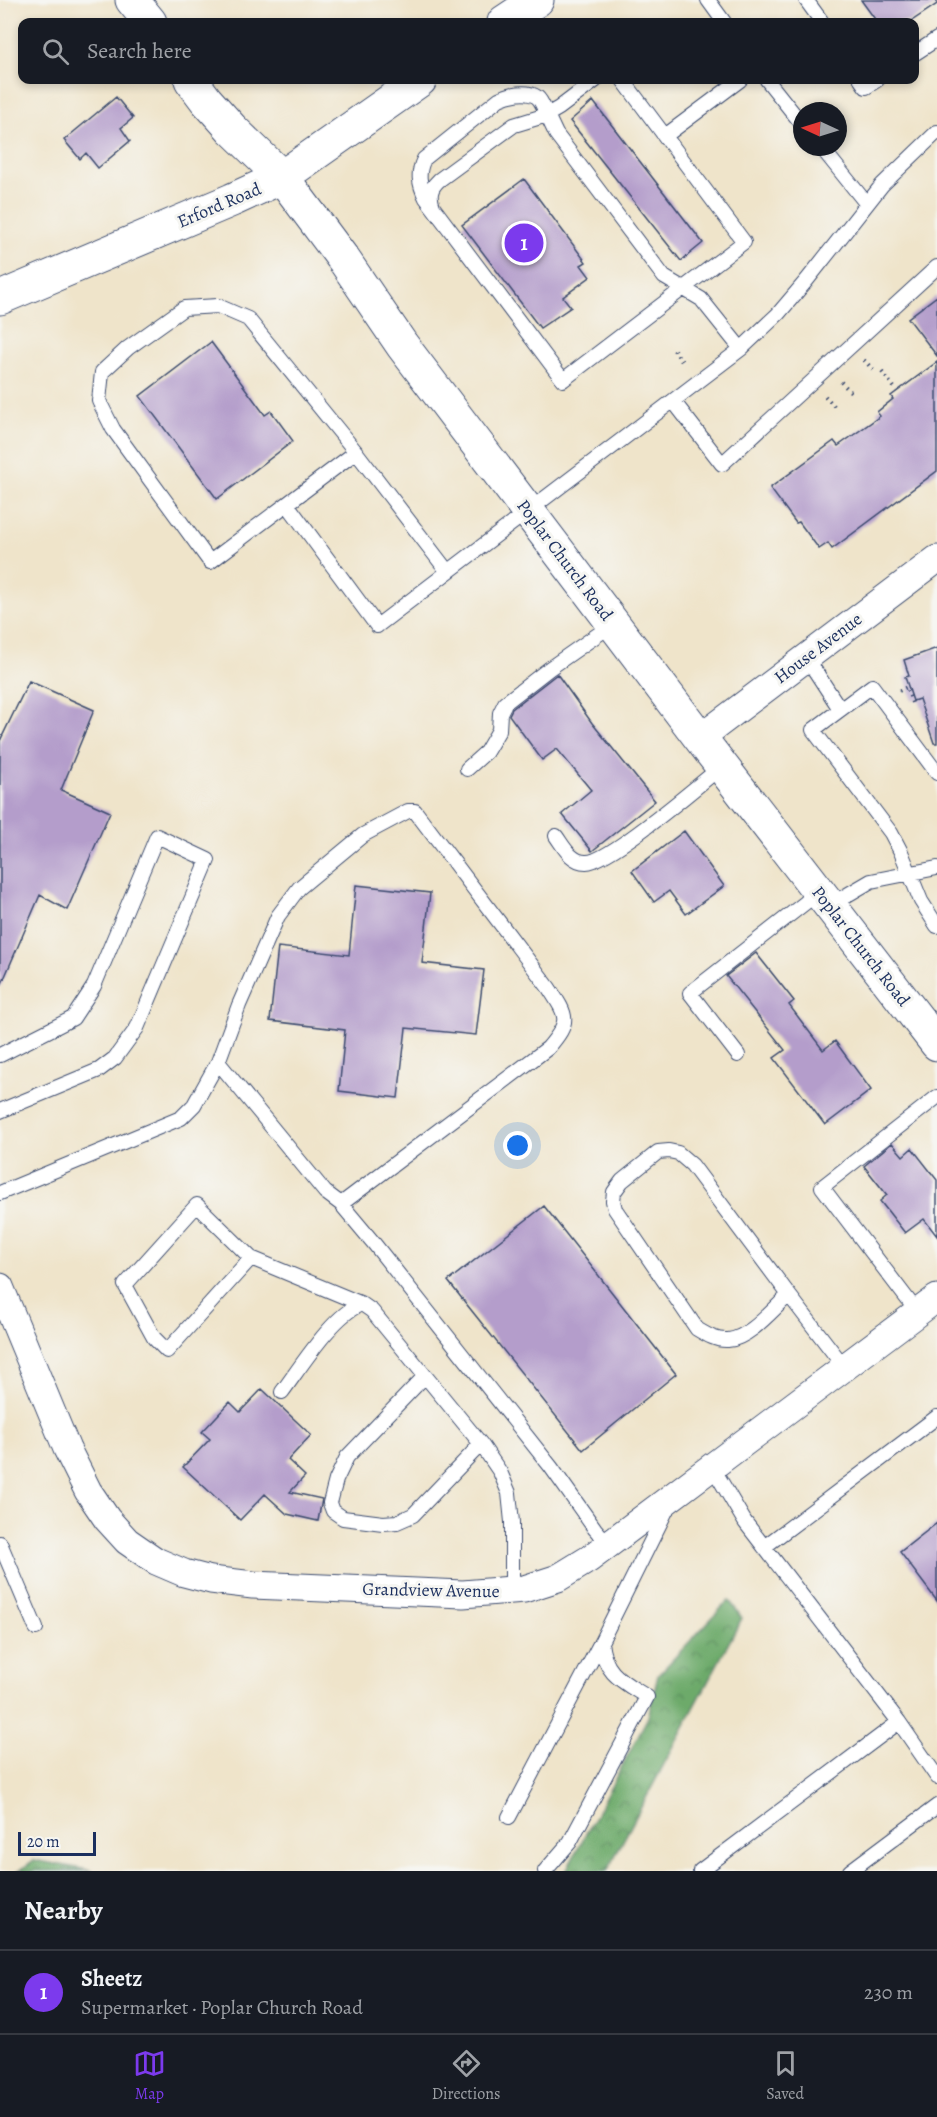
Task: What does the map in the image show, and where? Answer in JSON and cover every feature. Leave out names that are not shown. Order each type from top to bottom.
[{"type":"street","points":[[132,0],[147,18]]},
{"type":"street","points":[[510,18],[537,0]]},
{"type":"street","name":"Poplar Church Road","points":[[194,84],[232,129],[282,177],[344,260],[402,345],[700,738],[937,1044]]},
{"type":"street","name":"Erford Road","points":[[0,298],[282,177],[414,84]]},
{"type":"street","name":"House Avenue","points":[[700,738],[937,559]]},
{"type":"street","name":"Grandview Avenue","points":[[2,1295],[67,1449],[88,1491],[107,1519],[126,1541],[156,1561],[184,1573],[211,1580],[253,1585],[463,1594],[524,1589],[558,1578],[609,1545],[673,1498],[928,1306]]},
{"type":"lane","points":[[708,0],[721,18]]},
{"type":"lane","points":[[806,0],[819,18]]},
{"type":"lane","points":[[919,51],[937,39]]},
{"type":"lane","points":[[434,208],[432,188],[439,180],[514,125],[547,115],[591,84]]},
{"type":"lane","points":[[626,84],[744,242],[684,288],[563,380],[426,198],[419,181],[424,159],[505,96],[532,95],[541,101],[556,134],[664,277],[684,288],[701,299],[741,349]]},
{"type":"lane","points":[[665,136],[735,84]]},
{"type":"lane","points":[[770,84],[793,112]]},
{"type":"lane","points":[[287,504],[377,626],[741,349],[778,314],[866,203],[905,161],[937,132]]},
{"type":"lane","points":[[828,156],[866,203]]},
{"type":"lane","points":[[674,402],[723,464],[937,267]]},
{"type":"lane","points":[[356,452],[210,562],[113,429],[99,401],[102,372],[128,348],[184,308],[219,306],[248,319],[356,452],[448,572]]},
{"type":"lane","points":[[467,769],[486,752],[499,730],[500,713],[505,703],[550,668],[614,624]]},
{"type":"lane","points":[[806,657],[840,709]]},
{"type":"lane","points":[[937,773],[872,686],[813,730],[891,833],[921,901],[937,926]]},
{"type":"lane","points":[[555,837],[573,858],[584,863],[595,861],[618,848],[722,766]]},
{"type":"lane","points":[[0,1193],[182,1118],[194,1106],[218,1062],[258,958],[278,916],[299,888],[363,835],[408,811],[416,811],[549,988],[561,1005],[566,1018],[562,1032],[548,1048],[341,1204]]},
{"type":"lane","points":[[0,1055],[73,1018],[94,987],[157,836],[208,860],[129,1042],[115,1058],[99,1070],[0,1111]]},
{"type":"lane","points":[[738,1055],[690,993],[824,898],[870,881],[937,868]]},
{"type":"lane","points":[[218,1062],[325,1192],[341,1204],[372,1241],[551,1467],[609,1545]]},
{"type":"lane","points":[[928,1306],[822,1187],[937,1097]]},
{"type":"lane","points":[[789,1295],[740,1338],[727,1341],[712,1338],[697,1329],[615,1209],[614,1192],[622,1181],[658,1152],[678,1153],[692,1165],[845,1368]]},
{"type":"lane","points":[[251,1258],[167,1351],[154,1338],[125,1285],[196,1205],[251,1258],[362,1304],[372,1311],[481,1444],[500,1472],[509,1493],[512,1522],[512,1591]]},
{"type":"lane","points":[[282,1392],[321,1339],[351,1308],[362,1304]]},
{"type":"lane","points":[[425,1376],[347,1457],[336,1480],[330,1503],[333,1511],[343,1518],[382,1523],[397,1522],[413,1515],[481,1444]]},
{"type":"lane","points":[[764,1547],[937,1417]]},
{"type":"lane","points":[[713,1468],[745,1522],[899,1722],[937,1777]]},
{"type":"lane","points":[[509,1817],[601,1642],[673,1498]]},
{"type":"lane","points":[[2,1551],[36,1628]]},
{"type":"lane","points":[[545,1871],[570,1842],[647,1697],[621,1681],[609,1670],[602,1656],[601,1642]]},
{"type":"lane","points":[[700,1871],[899,1722]]},
{"type":"lane","points":[[850,1871],[937,1806]]},
{"type":"path","points":[[674,350],[683,363]]},
{"type":"path","points":[[882,372],[897,391]]},
{"type":"green space","points":[[729,1600],[742,1618],[607,1871],[566,1871],[648,1717],[658,1675]]},
{"type":"green space","points":[[34,1860],[93,1871],[19,1871]]},
{"type":"building","points":[[861,0],[937,0],[937,4],[916,18],[874,18]]},
{"type":"building","points":[[116,97],[133,118],[121,128],[130,141],[98,168],[86,153],[80,159],[64,140]]},
{"type":"building","points":[[593,101],[703,243],[681,261],[570,121]]},
{"type":"building","points":[[524,179],[586,262],[581,265],[590,277],[563,297],[571,307],[540,328],[462,225]]},
{"type":"building","points":[[937,296],[937,356],[908,318]]},
{"type":"building","points":[[211,342],[265,415],[271,411],[293,441],[217,499],[140,396]]},
{"type":"building","points":[[937,362],[937,471],[832,549],[828,543],[819,549],[770,488],[834,441],[838,446],[880,416],[877,412],[893,399],[891,396]]},
{"type":"building","points":[[937,648],[937,743],[934,743],[919,699],[913,701],[905,677],[909,676],[904,660]]},
{"type":"building","points":[[557,674],[592,723],[655,801],[592,851],[562,814],[591,790],[557,749],[542,760],[509,715],[512,709]]},
{"type":"building","points":[[29,681],[94,710],[61,790],[110,812],[67,910],[40,895],[0,988],[0,741]]},
{"type":"building","points":[[684,831],[724,886],[686,914],[669,891],[654,902],[632,871]]},
{"type":"building","points":[[356,885],[430,893],[422,963],[484,970],[476,1035],[406,1028],[398,1098],[339,1091],[345,1030],[270,1021],[278,947],[349,955]]},
{"type":"building","points":[[756,953],[794,1001],[789,1005],[823,1050],[835,1041],[871,1090],[825,1125],[774,1058],[785,1050],[726,976]]},
{"type":"building","points":[[892,1143],[903,1156],[912,1148],[937,1180],[937,1236],[924,1219],[905,1233],[880,1201],[887,1195],[864,1166]]},
{"type":"building","points":[[544,1206],[676,1374],[583,1450],[448,1281]]},
{"type":"building","points":[[262,1389],[311,1435],[288,1460],[305,1476],[290,1492],[322,1499],[318,1521],[287,1514],[265,1494],[240,1520],[183,1467],[210,1439],[202,1432],[230,1402],[240,1412]]},
{"type":"building","points":[[937,1523],[937,1601],[900,1552]]},
{"type":"place","name":"Sheetz","points":[[524,243]]}]
